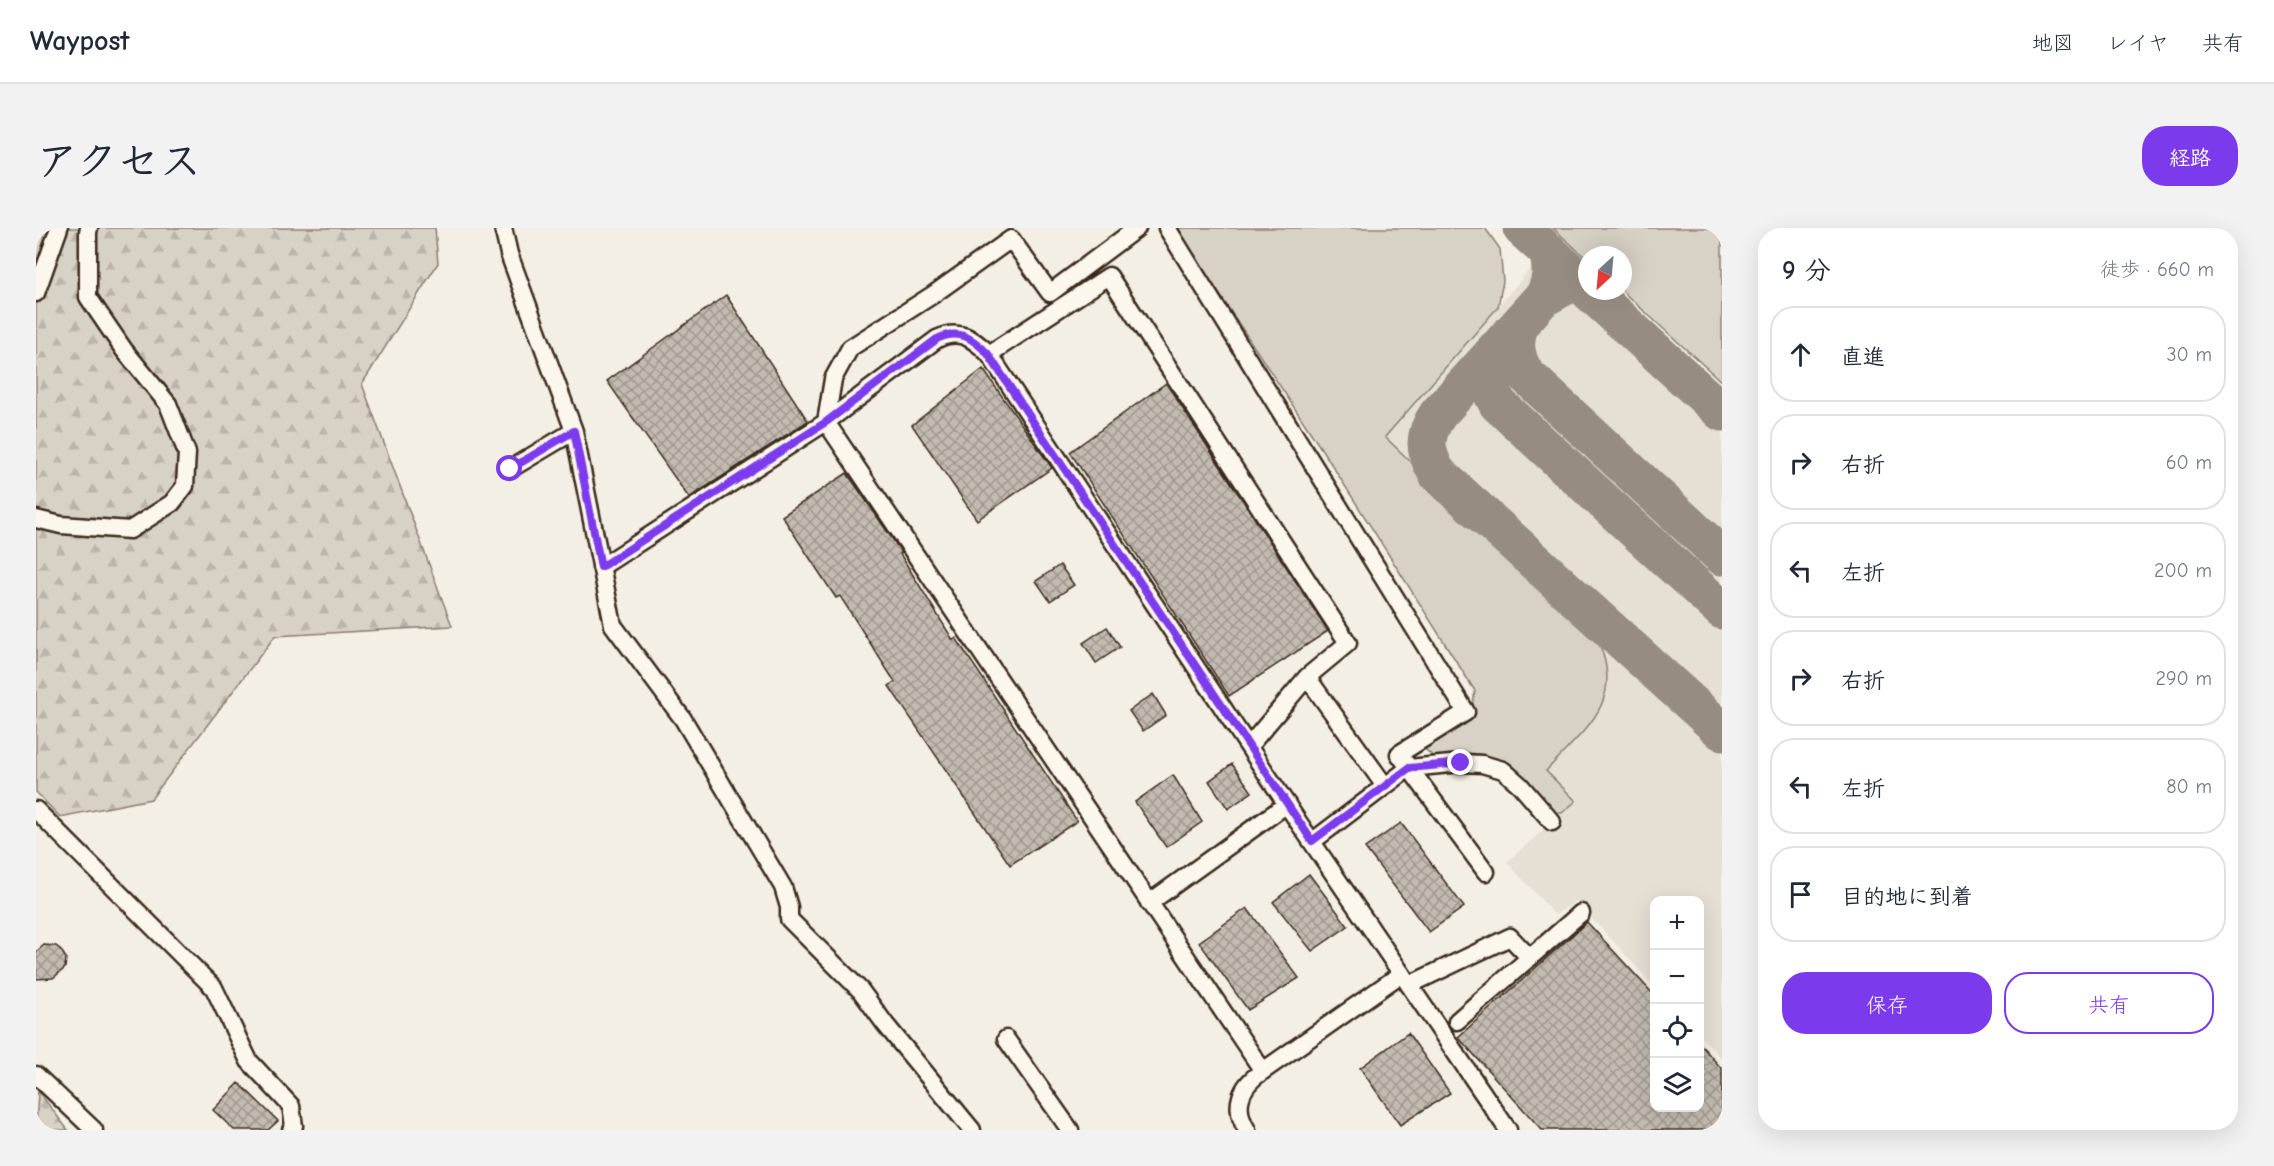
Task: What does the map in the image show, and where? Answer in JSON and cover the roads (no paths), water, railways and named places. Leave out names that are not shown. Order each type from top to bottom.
[{"type":"street","points":[[36,294],[59,228]]},
{"type":"street","points":[[36,519],[61,525],[130,530],[172,503],[185,486],[187,453],[168,404],[124,350],[88,297],[88,232],[90,228]]},
{"type":"street","points":[[503,228],[509,254],[574,431],[613,625],[682,719],[783,887],[789,907],[789,919],[861,991],[885,1024],[972,1130]]},
{"type":"street","points":[[1137,228],[1050,293],[1008,233],[934,294],[850,348],[833,379],[826,422],[1263,1071]]},
{"type":"street","points":[[1167,228],[1466,712],[1399,754],[1486,872]]},
{"type":"street","points":[[988,354],[1109,276],[1348,643],[1307,677],[1249,746]]},
{"type":"street","points":[[601,567],[826,422],[937,339],[948,333],[959,334],[972,340],[988,354],[1503,1128]]},
{"type":"street","points":[[510,469],[574,431]]},
{"type":"street","points":[[1307,677],[1385,786]]},
{"type":"street","points":[[1312,841],[1409,768],[1461,763],[1482,764],[1503,770],[1520,784],[1552,822]]},
{"type":"street","points":[[1149,903],[1287,804]]},
{"type":"street","points":[[36,810],[214,988],[249,1061],[291,1106],[294,1126],[291,1130]]},
{"type":"street","points":[[1457,1021],[1581,913]]},
{"type":"street","points":[[1247,1130],[1242,1123],[1240,1107],[1242,1092],[1250,1080],[1405,980],[1510,937],[1530,958]]},
{"type":"street","points":[[1006,1039],[1070,1130]]},
{"type":"street","points":[[36,1075],[94,1130]]}]
